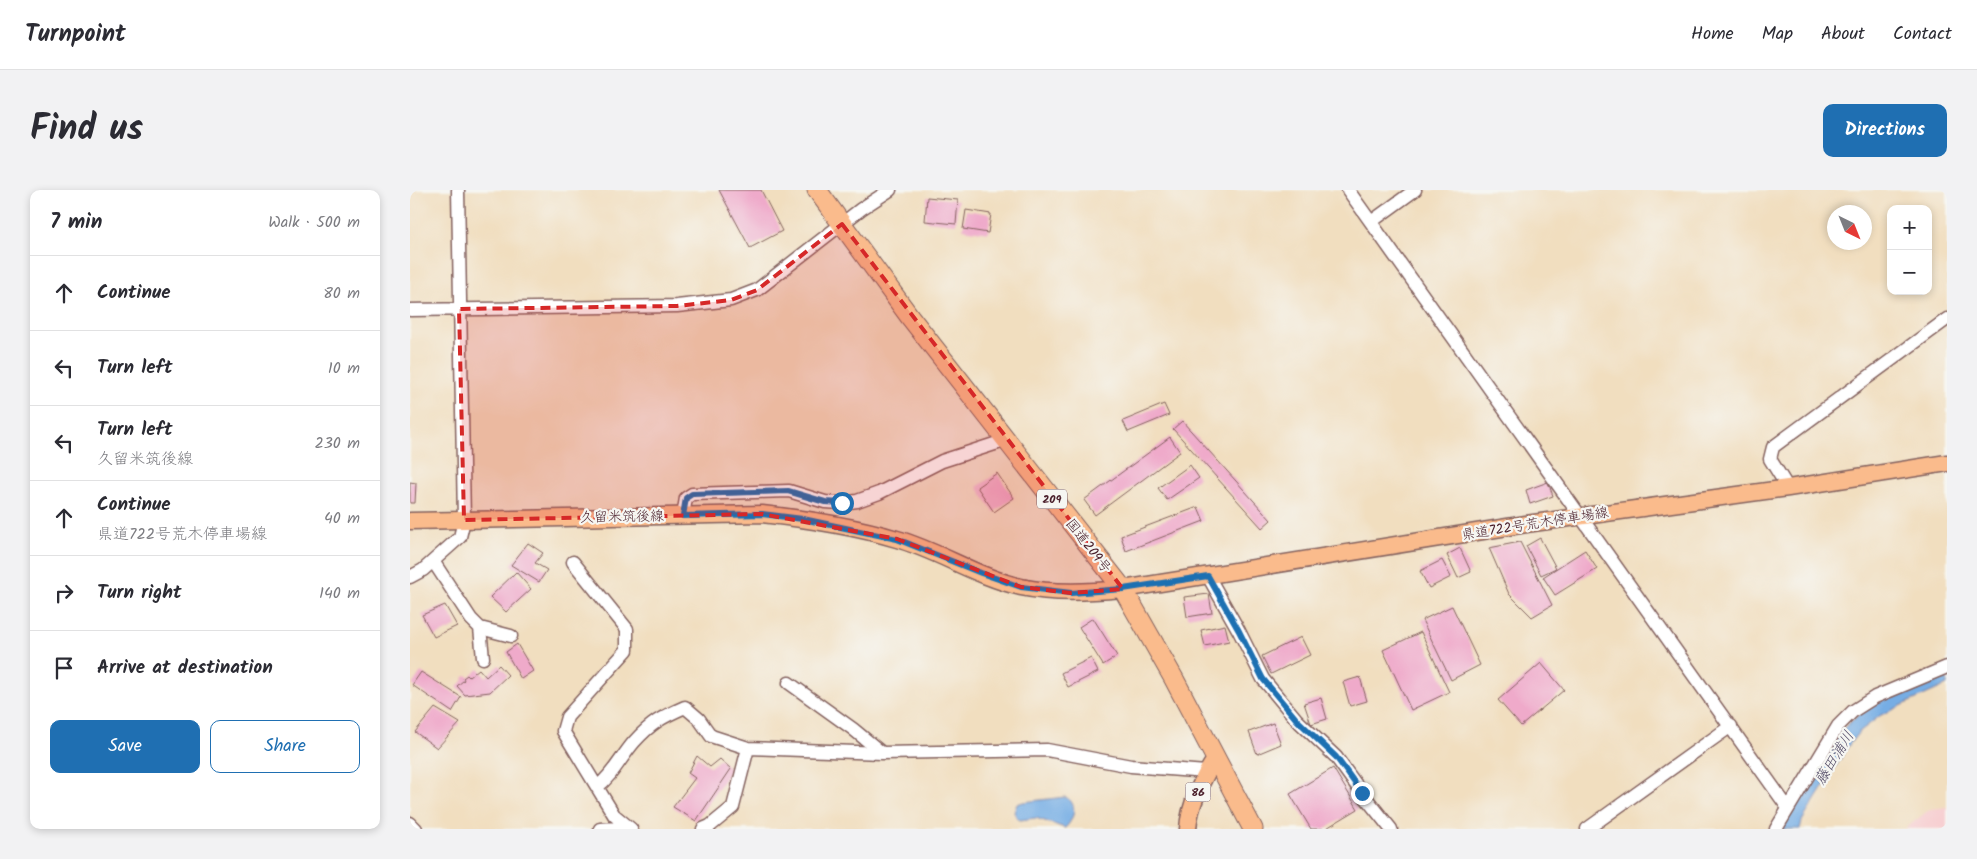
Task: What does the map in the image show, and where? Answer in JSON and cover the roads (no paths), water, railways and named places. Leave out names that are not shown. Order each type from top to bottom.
[{"type":"highway","name":"国道209号","points":[[817,190],[910,317],[1123,589],[1174,679],[1211,765],[1253,829]]},
{"type":"main road","name":"県道722号荒木停車場線","points":[[1123,589],[1582,517],[1947,463]]},
{"type":"main road","name":"久留米筑後線","points":[[410,521],[762,514],[803,519],[897,539],[1021,587],[1071,593],[1123,589]]},
{"type":"main road","name":"86","points":[[1188,829],[1199,787],[1211,765]]},
{"type":"street","points":[[410,577],[423,570],[460,537],[464,520],[458,190]]},
{"type":"street","points":[[410,310],[677,306],[731,300],[757,290],[861,209],[890,190]]},
{"type":"street","points":[[1348,190],[1788,808]]},
{"type":"street","points":[[1371,222],[1416,190]]},
{"type":"street","points":[[1788,488],[1770,459],[1773,447],[1947,319]]},
{"type":"street","points":[[683,516],[686,498],[692,494],[788,491],[825,502],[842,503],[857,501],[879,493],[942,461],[1007,440]]},
{"type":"street","points":[[433,561],[480,628],[511,636]]},
{"type":"street","points":[[573,562],[627,629],[627,650],[567,717],[563,731],[614,815],[630,828]]},
{"type":"street","points":[[1208,576],[1263,679],[1297,720],[1336,757],[1362,793],[1392,829]]},
{"type":"street","points":[[480,628],[483,658]]},
{"type":"street","points":[[1776,829],[1838,726],[1853,711],[1874,697],[1947,667]]},
{"type":"street","points":[[789,683],[853,728],[882,753]]},
{"type":"street","points":[[597,787],[606,780],[634,742],[658,719],[685,707],[699,719],[711,736],[748,748],[882,753],[1047,750],[1131,766],[1211,765]]},
{"type":"street","points":[[1587,829],[1730,726]]},
{"type":"street","points":[[702,829],[710,826],[733,806],[748,748]]},
{"type":"street","points":[[410,823],[416,829]]},
{"type":"street","points":[[600,829],[630,828]]},
{"type":"water","name":"藤田浦川","points":[[1947,673],[1947,685],[1881,715],[1859,732],[1802,821],[1800,829],[1782,829],[1842,730],[1878,703]]},
{"type":"water","points":[[1065,797],[1072,803],[1074,812],[1071,821],[1065,828],[1036,818],[1020,820],[1014,812],[1017,804],[1023,802]]}]
